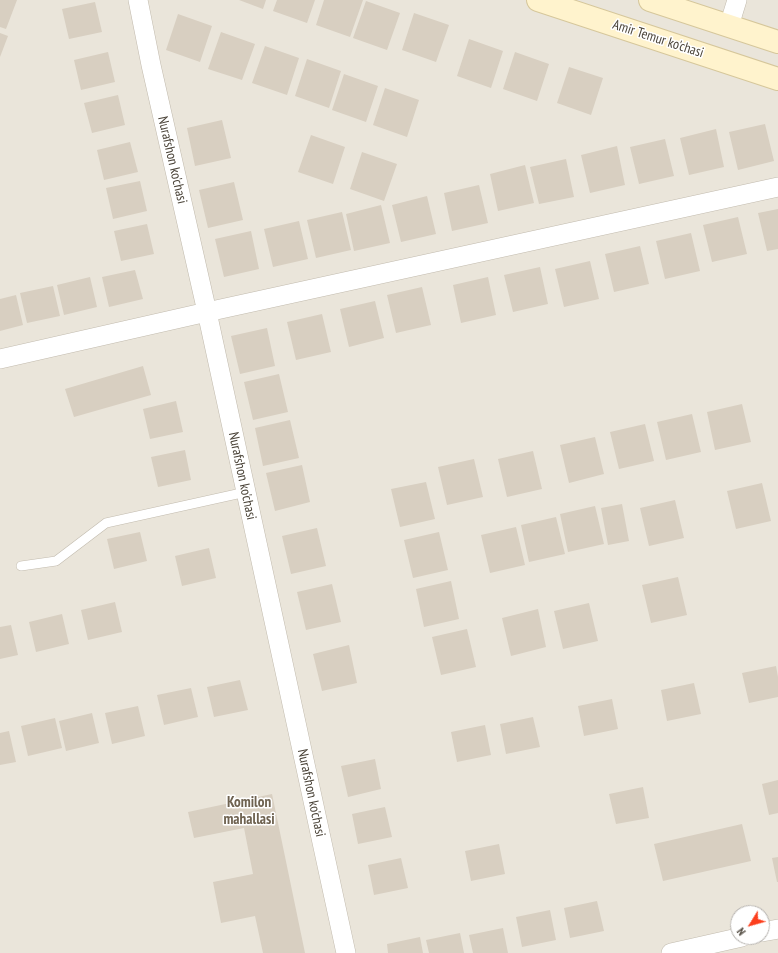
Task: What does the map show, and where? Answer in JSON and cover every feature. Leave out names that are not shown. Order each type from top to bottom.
[{"type":"main road","name":"Amir Temur ko'chasi","points":[[538,0],[778,79]]},
{"type":"main road","points":[[650,0],[778,42]]},
{"type":"street","name":"Nurafshon ko'chasi","points":[[138,0],[152,73],[207,312],[346,953]]},
{"type":"street","points":[[729,26],[737,0]]},
{"type":"street","points":[[0,359],[207,312],[778,187]]},
{"type":"street","points":[[672,953],[730,940]]},
{"type":"lane","points":[[21,566],[56,561],[106,523],[246,492]]},
{"type":"shaded area","name":"Komilon mahallasi","points":[[0,0],[778,0],[778,953],[0,953]]},
{"type":"building","points":[[0,0],[17,0],[6,29],[0,27]]},
{"type":"building","points":[[239,0],[266,0],[263,9]]},
{"type":"building","points":[[277,0],[315,0],[307,23],[273,11]]},
{"type":"building","points":[[324,0],[363,0],[350,37],[316,25]]},
{"type":"building","points":[[366,1],[400,13],[387,50],[353,38]]},
{"type":"building","points":[[95,2],[102,32],[69,39],[62,9]]},
{"type":"building","points":[[414,13],[449,25],[436,62],[402,50]]},
{"type":"building","points":[[178,14],[212,26],[200,62],[166,50]]},
{"type":"building","points":[[221,32],[255,44],[242,80],[208,69]]},
{"type":"building","points":[[0,33],[8,36],[0,57]]},
{"type":"building","points":[[469,39],[503,51],[491,88],[457,76]]},
{"type":"building","points":[[265,46],[299,58],[287,95],[252,83]]},
{"type":"building","points":[[108,52],[115,82],[81,90],[74,60]]},
{"type":"building","points":[[515,52],[549,64],[537,101],[503,89]]},
{"type":"building","points":[[307,59],[341,71],[329,108],[295,96]]},
{"type":"building","points":[[569,67],[603,78],[591,115],[557,103]]},
{"type":"building","points":[[344,74],[378,86],[366,122],[332,110]]},
{"type":"building","points":[[385,88],[419,100],[407,137],[373,125]]},
{"type":"building","points":[[118,95],[125,125],[92,133],[84,103]]},
{"type":"building","points":[[222,120],[231,158],[195,166],[187,128]]},
{"type":"building","points":[[765,124],[774,161],[738,170],[729,132]]},
{"type":"building","points":[[716,129],[724,167],[689,175],[680,138]]},
{"type":"building","points":[[311,135],[345,147],[333,184],[298,172]]},
{"type":"building","points":[[665,139],[674,176],[639,184],[630,147]]},
{"type":"building","points":[[130,142],[138,172],[104,180],[97,150]]},
{"type":"building","points":[[617,146],[625,185],[590,193],[581,155]]},
{"type":"building","points":[[362,152],[397,164],[384,201],[350,189]]},
{"type":"building","points":[[566,159],[574,197],[539,204],[530,167]]},
{"type":"building","points":[[525,165],[534,203],[498,211],[490,174]]},
{"type":"building","points":[[140,181],[147,211],[113,219],[106,188]]},
{"type":"building","points":[[234,182],[243,220],[208,228],[199,190]]},
{"type":"building","points":[[479,185],[488,223],[452,231],[444,193]]},
{"type":"building","points":[[427,196],[436,234],[401,242],[392,205]]},
{"type":"building","points":[[381,205],[390,243],[354,251],[346,214]]},
{"type":"building","points":[[778,209],[778,249],[767,251],[758,213]]},
{"type":"building","points":[[342,212],[351,250],[316,258],[307,220]]},
{"type":"building","points":[[738,217],[747,254],[712,262],[703,225]]},
{"type":"building","points":[[299,221],[308,259],[273,267],[264,229]]},
{"type":"building","points":[[147,224],[154,254],[121,261],[114,231]]},
{"type":"building","points":[[251,231],[259,269],[224,277],[215,239]]},
{"type":"building","points":[[691,233],[700,271],[665,279],[656,241]]},
{"type":"building","points":[[640,246],[649,284],[614,292],[605,254]]},
{"type":"building","points":[[590,261],[599,299],[564,307],[555,269]]},
{"type":"building","points":[[540,267],[548,304],[513,312],[504,275]]},
{"type":"building","points":[[135,270],[143,299],[109,307],[102,277]]},
{"type":"building","points":[[90,277],[97,307],[64,315],[57,285]]},
{"type":"building","points":[[488,277],[496,315],[461,323],[453,285]]},
{"type":"building","points":[[53,286],[60,316],[27,323],[20,293]]},
{"type":"building","points":[[422,287],[431,325],[396,333],[387,295]]},
{"type":"building","points":[[16,295],[23,325],[0,331],[0,299]]},
{"type":"building","points":[[375,301],[384,338],[349,347],[340,309]]},
{"type":"building","points":[[322,314],[331,352],[296,360],[287,322]]},
{"type":"building","points":[[267,328],[275,366],[240,374],[231,336]]},
{"type":"building","points":[[143,366],[151,395],[74,417],[65,389]]},
{"type":"building","points":[[279,374],[288,412],[253,420],[244,382]]},
{"type":"building","points":[[176,401],[183,432],[150,439],[143,409]]},
{"type":"building","points":[[742,404],[751,442],[715,450],[707,412]]},
{"type":"building","points":[[692,414],[701,452],[666,460],[657,422]]},
{"type":"building","points":[[290,420],[299,458],[263,466],[255,428]]},
{"type":"building","points":[[645,424],[654,461],[619,469],[610,432]]},
{"type":"building","points":[[595,437],[604,474],[569,483],[560,445]]},
{"type":"building","points":[[185,450],[191,480],[158,487],[151,457]]},
{"type":"building","points":[[533,451],[542,489],[507,497],[498,459]]},
{"type":"building","points":[[474,459],[483,497],[447,505],[438,467]]},
{"type":"building","points":[[302,465],[310,502],[275,511],[266,473]]},
{"type":"building","points":[[426,482],[435,519],[400,527],[391,489]]},
{"type":"building","points":[[762,483],[771,521],[736,529],[727,491]]},
{"type":"building","points":[[675,500],[684,538],[649,546],[640,508]]},
{"type":"building","points":[[622,504],[629,541],[608,545],[601,508]]},
{"type":"building","points":[[595,506],[604,544],[568,552],[560,514]]},
{"type":"building","points":[[556,517],[565,554],[529,562],[521,525]]},
{"type":"building","points":[[516,527],[525,565],[490,573],[481,535]]},
{"type":"building","points":[[317,528],[326,566],[291,574],[282,536]]},
{"type":"building","points":[[140,532],[147,561],[114,569],[107,539]]},
{"type":"building","points":[[439,532],[448,570],[413,578],[404,540]]},
{"type":"building","points":[[209,548],[216,578],[182,586],[175,556]]},
{"type":"building","points":[[678,577],[687,615],[651,623],[642,585]]},
{"type":"building","points":[[451,581],[459,619],[424,627],[416,589]]},
{"type":"building","points":[[332,584],[341,622],[306,630],[297,592]]},
{"type":"building","points":[[115,602],[122,632],[88,640],[81,610]]},
{"type":"building","points":[[589,603],[598,641],[563,649],[554,611]]},
{"type":"building","points":[[538,609],[546,647],[511,656],[502,618]]},
{"type":"building","points":[[62,614],[69,644],[36,652],[29,622]]},
{"type":"building","points":[[11,625],[18,655],[0,659],[0,627]]},
{"type":"building","points":[[467,629],[476,667],[441,675],[432,637]]},
{"type":"building","points":[[349,645],[357,683],[322,691],[313,654]]},
{"type":"building","points":[[776,666],[778,677],[778,697],[749,703],[742,673]]},
{"type":"building","points":[[240,680],[248,710],[214,717],[207,687]]},
{"type":"building","points":[[694,683],[701,714],[667,721],[661,690]]},
{"type":"building","points":[[191,688],[198,717],[164,725],[157,695]]},
{"type":"building","points":[[612,699],[618,729],[584,736],[578,706]]},
{"type":"building","points":[[138,706],[145,736],[112,744],[105,713]]},
{"type":"building","points":[[92,713],[99,743],[66,751],[59,721]]},
{"type":"building","points":[[533,717],[540,747],[506,754],[500,724]]},
{"type":"building","points":[[55,718],[62,748],[28,756],[21,726]]},
{"type":"building","points":[[485,725],[491,755],[457,762],[451,732]]},
{"type":"building","points":[[9,731],[16,762],[0,765],[0,733]]},
{"type":"building","points":[[375,759],[381,789],[348,797],[341,766]]},
{"type":"building","points":[[778,780],[778,813],[769,815],[762,784]]},
{"type":"building","points":[[643,787],[649,818],[616,824],[609,794]]},
{"type":"building","points":[[272,794],[305,953],[263,953],[255,916],[221,923],[213,882],[253,874],[244,828],[194,838],[188,812]]},
{"type":"building","points":[[385,807],[392,837],[358,844],[352,814]]},
{"type":"building","points":[[742,824],[751,861],[663,881],[654,844]]},
{"type":"building","points":[[499,844],[505,874],[471,881],[465,851]]},
{"type":"building","points":[[778,857],[778,882],[777,882],[772,858]]},
{"type":"building","points":[[401,858],[408,888],[374,895],[368,865]]},
{"type":"building","points":[[597,901],[604,931],[570,938],[564,908]]},
{"type":"building","points":[[550,910],[556,940],[522,947],[516,917]]},
{"type":"building","points":[[503,928],[508,953],[473,953],[469,935]]},
{"type":"building","points":[[460,933],[464,953],[429,953],[426,940]]},
{"type":"building","points":[[420,937],[423,953],[388,953],[387,944]]},
{"type":"district","name":"Komilon mahallasi","points":[[249,812]]}]
